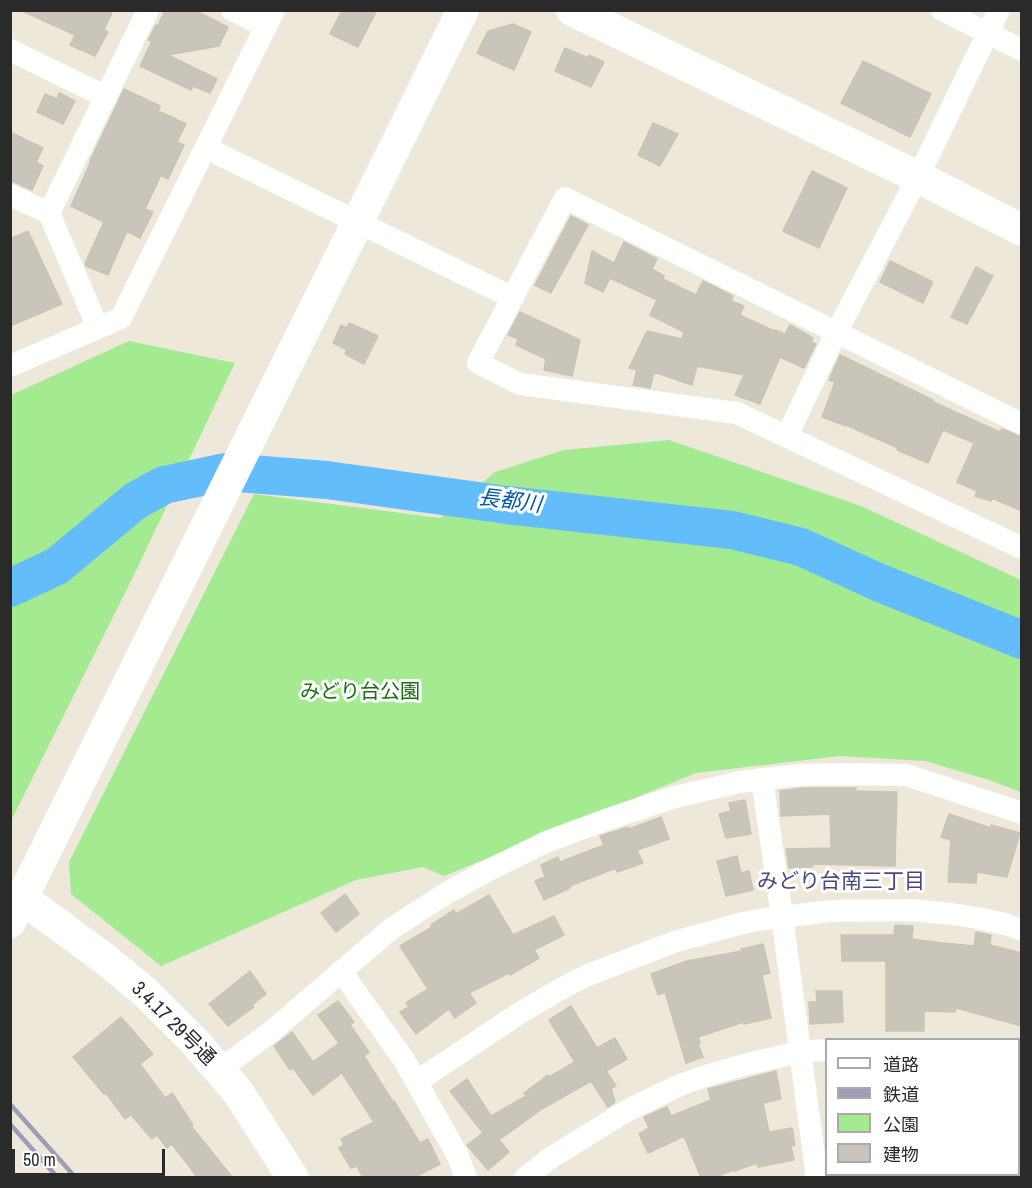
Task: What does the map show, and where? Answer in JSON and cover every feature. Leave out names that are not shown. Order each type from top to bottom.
[{"type":"street","points":[[49,213],[148,10]]},
{"type":"street","points":[[10,366],[121,318],[270,19],[232,10]]},
{"type":"street","points":[[16,910],[463,10]]},
{"type":"street","points":[[572,10],[918,177],[1022,230]]},
{"type":"street","points":[[942,10],[1022,50]]},
{"type":"street","points":[[787,436],[836,333],[918,177],[999,10]]},
{"type":"street","points":[[10,50],[105,97]]},
{"type":"street","points":[[206,148],[513,298]]},
{"type":"street","points":[[10,195],[49,213],[98,328]]},
{"type":"street","points":[[1022,424],[565,198],[478,363],[520,384],[737,412],[1022,548]]},
{"type":"street","points":[[219,1070],[272,1031],[391,929],[445,894],[546,842],[675,797],[740,782],[798,775],[906,775],[1022,813]]},
{"type":"street","points":[[762,779],[818,1178]]},
{"type":"street","name":"3.4.17 29号通","points":[[16,910],[105,959],[146,993],[194,1041],[238,1092],[293,1178]]},
{"type":"street","points":[[416,1082],[523,1011],[588,975],[674,942],[743,923],[764,918],[830,911],[911,910],[977,918],[1022,930]]},
{"type":"street","points":[[341,971],[404,1060],[458,1156],[466,1178]]},
{"type":"street","points":[[525,1178],[549,1159],[628,1110],[680,1084],[800,1052],[825,1050]]},
{"type":"green space","points":[[129,341],[235,363],[133,577],[11,821],[11,395]]},
{"type":"green space","name":"みどり台公園","points":[[669,440],[861,506],[1021,580],[1021,792],[925,761],[840,756],[696,773],[444,876],[423,867],[356,880],[161,966],[71,894],[69,862],[254,494],[440,518],[495,472],[564,450]]},
{"type":"building","points":[[20,10],[113,10],[104,30],[108,32],[95,56],[70,45],[75,35]]},
{"type":"building","points":[[165,10],[194,10],[228,27],[219,46],[168,55],[217,79],[210,93],[193,86],[191,90],[140,66],[152,41],[148,40]]},
{"type":"building","points":[[342,10],[377,10],[358,47],[330,34]]},
{"type":"building","points":[[513,24],[531,32],[514,70],[477,53],[488,31]]},
{"type":"building","points":[[565,48],[604,62],[591,87],[555,71]]},
{"type":"building","points":[[863,61],[931,94],[910,137],[841,103]]},
{"type":"building","points":[[124,89],[160,106],[158,112],[186,124],[177,142],[184,145],[168,179],[161,175],[145,209],[153,212],[140,238],[127,231],[108,275],[86,266],[85,263],[104,222],[71,206]]},
{"type":"building","points":[[59,93],[75,101],[63,124],[37,112],[45,94],[57,99]]},
{"type":"building","points":[[653,123],[678,134],[660,166],[638,155]]},
{"type":"building","points":[[10,132],[43,148],[36,162],[43,166],[32,190],[10,180]]},
{"type":"building","points":[[812,171],[847,188],[819,248],[783,231]]},
{"type":"building","points":[[571,216],[588,225],[551,293],[535,285]]},
{"type":"building","points":[[28,231],[62,304],[10,326],[10,239]]},
{"type":"building","points":[[624,242],[657,259],[652,269],[664,276],[663,279],[696,295],[703,281],[733,296],[731,301],[744,306],[740,315],[785,334],[790,325],[813,338],[811,342],[816,344],[804,368],[780,357],[760,404],[735,395],[744,375],[697,366],[692,385],[654,372],[650,388],[633,385],[637,370],[629,368],[647,331],[682,339],[684,332],[650,315],[657,300],[610,278],[603,292],[585,283],[592,251],[614,263]]},
{"type":"building","points":[[890,261],[933,282],[923,303],[880,282]]},
{"type":"building","points":[[976,267],[993,276],[967,324],[951,317]]},
{"type":"building","points":[[520,312],[580,340],[572,376],[544,370],[546,359],[516,345],[518,339],[508,335]]},
{"type":"building","points":[[349,323],[378,336],[364,364],[345,354],[347,350],[333,343],[341,325],[347,328]]},
{"type":"building","points":[[840,355],[933,402],[1000,432],[1002,429],[1022,437],[1022,511],[992,498],[991,501],[975,496],[977,491],[957,482],[974,443],[943,430],[928,463],[846,425],[822,417],[835,382],[829,380]]},
{"type":"building","points":[[803,788],[856,788],[856,791],[897,792],[895,866],[813,864],[813,867],[789,868],[786,849],[831,848],[830,814],[781,816],[780,791]]},
{"type":"building","points":[[745,800],[751,834],[726,838],[719,814],[731,811],[729,803]]},
{"type":"building","points":[[949,814],[991,828],[991,825],[1020,833],[1007,877],[977,872],[976,883],[948,882],[951,840],[941,837]]},
{"type":"building","points":[[661,817],[669,839],[637,850],[643,863],[617,872],[616,868],[570,886],[544,900],[535,881],[545,877],[541,865],[558,857],[560,862],[604,845],[600,836],[628,827],[629,829]]},
{"type":"building","points":[[737,856],[741,873],[749,871],[753,890],[726,896],[717,861]]},
{"type":"building","points":[[345,894],[359,914],[336,932],[321,913]]},
{"type":"building","points":[[489,895],[513,935],[554,916],[564,935],[534,950],[539,958],[510,975],[509,973],[469,993],[476,1003],[455,1018],[449,1009],[416,1034],[400,1012],[409,1007],[406,1003],[428,989],[400,946],[432,927],[431,925],[454,910],[456,914]]},
{"type":"building","points":[[895,925],[913,926],[912,939],[943,943],[974,946],[976,932],[991,935],[990,945],[1022,953],[1022,1026],[956,1008],[955,1012],[924,1011],[924,1031],[886,1031],[886,961],[842,961],[841,935],[894,935]]},
{"type":"building","points":[[763,944],[770,973],[762,975],[771,1018],[744,1024],[744,1022],[698,1037],[703,1057],[686,1063],[665,992],[658,995],[651,974],[687,961],[742,951],[741,949]]},
{"type":"building","points":[[250,971],[266,994],[252,1005],[254,1007],[228,1026],[209,1004]]},
{"type":"building","points":[[816,991],[842,991],[843,1022],[810,1024],[809,1002],[817,1002]]},
{"type":"building","points":[[338,1001],[354,1022],[350,1025],[369,1052],[364,1056],[420,1143],[428,1139],[440,1164],[413,1178],[363,1178],[357,1166],[351,1168],[339,1148],[344,1145],[341,1139],[374,1122],[342,1073],[313,1095],[293,1068],[290,1070],[274,1046],[292,1032],[313,1062],[339,1043],[318,1015]]},
{"type":"building","points":[[571,1006],[597,1048],[615,1038],[627,1059],[606,1071],[616,1086],[611,1088],[615,1102],[608,1107],[591,1081],[542,1109],[499,1140],[509,1152],[488,1170],[467,1145],[483,1133],[450,1091],[467,1079],[491,1116],[526,1096],[524,1093],[548,1075],[549,1077],[575,1062],[549,1020]]},
{"type":"building","points":[[121,1017],[153,1054],[140,1064],[165,1098],[172,1093],[193,1125],[191,1126],[233,1178],[198,1178],[172,1144],[167,1148],[157,1135],[152,1139],[131,1115],[125,1119],[106,1093],[104,1094],[73,1057]]},
{"type":"building","points":[[776,1071],[781,1099],[763,1103],[769,1132],[792,1128],[795,1145],[791,1146],[794,1160],[758,1167],[757,1163],[713,1178],[701,1178],[684,1136],[648,1153],[639,1134],[649,1128],[644,1117],[667,1107],[671,1116],[711,1100],[708,1089]]},
{"type":"waterway","name":"長都川","points":[[10,588],[57,566],[135,501],[164,485],[225,472],[327,480],[507,505],[732,530],[801,547],[880,583],[1022,640]]},
{"type":"railway","points":[[10,1104],[76,1178]]},
{"type":"railway","points":[[10,1124],[58,1178]]},
{"type":"district","name":"みどり台南三丁目","points":[[841,882]]}]
